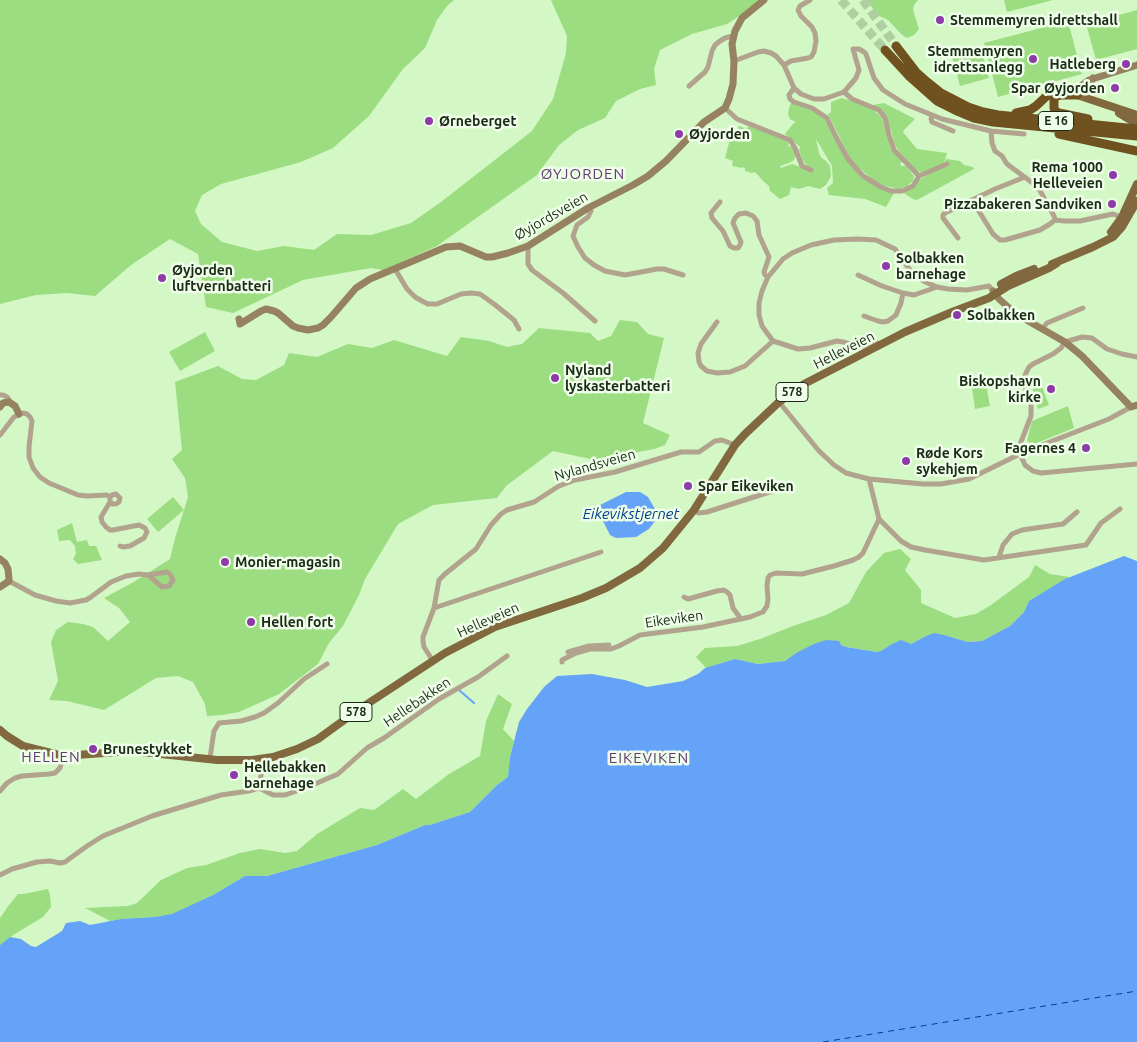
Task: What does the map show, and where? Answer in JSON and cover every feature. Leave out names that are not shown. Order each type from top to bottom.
[{"type":"highway","name":"E 16","points":[[896,46],[916,72],[941,93],[968,107],[998,115],[1115,128],[1137,136]]},
{"type":"highway","name":"E 16","points":[[885,50],[922,89],[946,106],[974,118],[1036,127],[1115,128]]},
{"type":"highway","points":[[998,115],[1030,110],[1055,90],[1060,89],[1080,96]]},
{"type":"highway","points":[[1080,96],[1061,94],[1056,96],[1053,103],[1055,111],[1115,128],[1132,124],[1137,128]]},
{"type":"highway","points":[[1036,127],[1047,133],[1065,135],[1137,151]]},
{"type":"highway","points":[[1126,149],[1137,156]]},
{"type":"main road","points":[[1080,96],[1137,115]]},
{"type":"main road","points":[[1106,106],[1137,124]]},
{"type":"main road","name":"Helleveien","points":[[0,730],[23,746],[63,756],[132,751],[217,760],[252,760],[273,757],[318,739],[445,653],[495,627],[606,588],[640,568],[663,548],[694,510],[735,445],[779,402],[804,384],[879,345],[952,312],[989,298],[994,292],[1113,237],[1122,227],[1137,184]]},
{"type":"main road","name":"Helleveien","points":[[1124,218],[1137,201]]},
{"type":"street","points":[[764,0],[742,18],[735,30],[732,44],[734,61],[733,84],[726,108],[737,119],[790,140],[802,166],[811,170]]},
{"type":"street","points":[[784,64],[811,57],[814,52],[815,33],[798,10],[800,6],[810,0]]},
{"type":"street","points":[[689,86],[705,72],[715,45],[725,38],[733,36]]},
{"type":"street","points":[[734,61],[753,53],[764,51],[776,56],[784,64],[794,88],[804,97],[819,100],[831,98],[844,92],[858,74],[859,70],[853,48],[859,49],[866,54],[874,78],[883,90],[905,104],[942,120],[991,131],[1024,134]]},
{"type":"street","points":[[1080,96],[1078,90],[1084,82],[1137,65]]},
{"type":"street","points":[[794,88],[789,94],[792,100],[812,108],[827,118],[848,159],[863,176],[881,187],[902,191],[912,186],[919,176],[948,164]]},
{"type":"street","points":[[844,92],[852,98],[879,110],[885,118],[894,150],[919,176]]},
{"type":"street","name":"Øyjordsveien","points":[[239,319],[240,324],[261,311],[270,309],[298,328],[308,330],[318,328],[332,316],[356,288],[370,279],[446,247],[460,246],[492,258],[528,246],[588,208],[648,176],[666,161],[704,122],[726,108]]},
{"type":"street","points":[[932,116],[932,122],[953,131]]},
{"type":"street","points":[[991,131],[995,151],[1000,154],[1007,164],[1038,188],[1055,220]]},
{"type":"street","points":[[958,238],[944,218],[943,215],[945,213],[1025,177]]},
{"type":"street","points":[[972,200],[992,234],[1000,240],[1040,230],[1055,220],[1080,221],[1113,214],[1124,218]]},
{"type":"street","points":[[720,202],[711,213],[712,218],[723,231],[730,246],[734,248],[738,248],[740,245],[733,223],[735,218],[739,214],[746,214],[753,216],[757,220],[759,236],[769,257],[764,272],[768,277]]},
{"type":"street","points":[[588,208],[591,211],[588,217],[577,226],[573,236],[585,258],[594,265],[605,271],[625,275],[657,269],[683,274]]},
{"type":"street","points":[[779,402],[819,452],[834,466],[846,473],[869,480],[923,484],[941,484],[969,479],[1022,453],[1109,419],[1134,406],[1082,356],[1065,342],[1016,314],[1002,302],[990,286],[968,290],[937,287],[925,282],[912,273],[895,249],[876,240],[834,240],[810,245],[783,259],[768,277],[759,303],[759,315],[762,326],[773,341],[798,349],[837,341],[857,346],[864,346],[873,342],[879,345]]},
{"type":"street","points":[[528,246],[528,264],[532,270],[563,293],[595,321]]},
{"type":"street","points":[[395,269],[409,292],[428,304],[437,304],[461,294],[480,294],[514,320],[519,329]]},
{"type":"street","points":[[858,275],[882,286],[914,295],[937,287]]},
{"type":"street","points":[[864,316],[883,322],[892,319],[896,315],[903,293]]},
{"type":"street","points":[[1042,329],[1048,323],[1083,308]]},
{"type":"street","points":[[717,322],[701,344],[698,353],[701,366],[707,371],[717,373],[730,372],[745,366],[773,341]]},
{"type":"street","points":[[1137,357],[1107,349],[1092,338],[1082,337],[1065,342],[1053,354],[1033,364],[1025,375],[1024,384],[1031,403],[1031,416],[1019,447],[1025,466],[1041,473],[1137,464]]},
{"type":"street","points":[[0,395],[7,397],[19,414]]},
{"type":"street","points":[[0,407],[3,403],[9,402]]},
{"type":"street","points":[[0,435],[11,420],[19,414],[23,413],[30,417],[32,426],[29,447],[30,457],[33,468],[40,477],[78,494],[86,496],[107,495],[110,499],[101,518],[102,522],[109,529],[114,530],[140,525],[145,528],[147,532],[144,538],[130,546],[120,546]]},
{"type":"street","name":"Nylandsveien","points":[[433,660],[424,647],[423,636],[434,608],[438,585],[442,577],[476,549],[493,523],[504,512],[534,502],[551,490],[566,483],[614,472],[681,452],[699,452],[712,442],[718,440],[735,445]]},
{"type":"street","points":[[869,480],[879,519],[901,541],[912,547],[925,550],[984,560],[1086,544],[1101,524],[1120,509]]},
{"type":"street","points":[[694,510],[699,513],[707,512],[779,489]]},
{"type":"street","points":[[999,557],[1003,544],[1012,534],[1022,530],[1063,524],[1077,512]]},
{"type":"street","name":"Eikeviken","points":[[562,662],[565,658],[583,651],[614,648],[640,635],[703,627],[756,615],[765,609],[768,602],[768,578],[772,574],[802,574],[859,557],[863,553],[879,519]]},
{"type":"street","points":[[434,608],[601,552]]},
{"type":"street","points":[[0,559],[8,569],[9,581]]},
{"type":"street","points":[[9,581],[35,594],[56,601],[70,603],[91,598],[121,577],[139,574],[148,575]]},
{"type":"street","points":[[0,587],[9,581]]},
{"type":"street","name":"Eikeviken","points":[[684,598],[688,599],[724,590],[730,595],[733,608],[741,618]]},
{"type":"street","points":[[568,652],[589,646],[611,646],[614,648]]},
{"type":"street","name":"Hellebakken","points":[[0,875],[12,869],[37,862],[65,862],[103,836],[152,816],[215,796],[258,788],[273,795],[285,794],[308,787],[338,774],[367,748],[439,699],[478,677],[507,656]]},
{"type":"street","points":[[210,758],[214,730],[219,723],[241,721],[264,714],[304,680],[327,664]]},
{"type":"street","points":[[0,791],[14,778],[55,773],[60,768],[63,756]]},
{"type":"street","points":[[258,788],[262,759]]},
{"type":"green space","points":[[0,0],[454,0],[437,20],[425,48],[403,69],[369,116],[333,148],[301,162],[221,184],[202,195],[195,211],[201,224],[222,242],[257,251],[284,246],[314,250],[337,234],[371,235],[411,223],[532,131],[553,99],[566,53],[567,36],[551,0],[764,0],[727,24],[692,34],[660,50],[654,69],[656,85],[640,89],[616,101],[605,118],[578,130],[559,145],[537,175],[437,246],[383,270],[371,268],[303,280],[233,313],[206,307],[198,254],[170,239],[131,265],[95,296],[67,293],[36,295],[0,304]]},
{"type":"green space","points":[[867,0],[918,0],[913,10],[919,29],[914,35],[907,38],[888,20],[877,15]]},
{"type":"green space","points":[[1004,0],[1053,0],[1007,12]]},
{"type":"green space","points":[[1137,10],[1137,49],[1096,60],[1086,24]]},
{"type":"green space","name":"Stemmemyren idrettsanlegg","points":[[1068,21],[1082,74],[998,97],[984,43]]},
{"type":"green space","points":[[981,49],[989,78],[960,86],[952,57]]},
{"type":"green space","points":[[842,98],[875,111],[882,118],[891,149],[902,161],[900,165],[906,166],[914,176],[913,181],[907,186],[899,189],[881,185],[858,167],[850,158],[828,114],[831,112],[831,102]]},
{"type":"green space","points":[[791,103],[822,116],[847,160],[862,178],[881,189],[894,193],[886,207],[865,199],[829,195],[827,188],[833,183],[832,166],[816,139],[821,157],[830,166],[831,176],[826,185],[820,189],[808,186],[799,189],[791,187],[789,195],[780,199],[770,191],[769,186],[757,174],[745,171],[743,167],[732,166],[733,161],[725,158],[731,135],[734,134],[739,126],[746,129],[749,126],[789,141],[788,146],[793,147],[796,155],[794,160],[780,166],[781,168],[792,164],[812,171],[803,161],[799,150],[800,147],[785,134],[796,122],[790,119],[788,114]]},
{"type":"green space","points":[[884,103],[915,119],[903,132],[917,149],[947,153],[944,163],[922,173],[917,171],[894,143],[883,111],[873,105]]},
{"type":"green space","points":[[946,159],[960,161],[974,169],[917,200],[905,194],[904,192],[919,180],[943,166]]},
{"type":"green space","points":[[620,320],[637,322],[648,334],[664,338],[643,423],[670,435],[665,445],[654,449],[595,460],[553,451],[506,486],[497,498],[433,505],[398,524],[365,579],[343,626],[329,643],[318,664],[279,694],[239,712],[207,716],[205,704],[193,682],[178,676],[156,678],[104,710],[67,701],[49,700],[58,681],[51,642],[56,630],[68,622],[83,624],[93,627],[108,641],[130,622],[119,608],[104,598],[170,559],[188,497],[185,478],[172,459],[182,450],[175,382],[218,366],[242,379],[256,380],[284,365],[289,353],[317,357],[348,344],[372,348],[394,340],[447,356],[461,337],[489,341],[507,347],[522,344],[539,328],[590,333],[598,341],[611,336]]},
{"type":"green space","points":[[205,332],[215,351],[180,371],[169,352]]},
{"type":"green space","points":[[985,378],[990,406],[975,409],[971,381]]},
{"type":"green space","name":"Biskopshavn kirke","points":[[1039,379],[1049,405],[1038,409],[1031,382]]},
{"type":"green space","points":[[1068,406],[1074,428],[1032,445],[1027,441],[1032,421]]},
{"type":"green space","points":[[173,497],[184,510],[158,532],[147,519]]},
{"type":"green space","points":[[72,523],[77,542],[87,540],[89,546],[96,546],[102,560],[78,564],[73,559],[76,554],[75,546],[70,540],[59,541],[57,530]]},
{"type":"green space","points":[[900,549],[911,559],[905,570],[921,590],[921,603],[955,618],[976,614],[991,605],[1029,577],[1035,565],[1050,574],[1070,577],[1029,601],[1024,612],[1010,626],[982,641],[968,642],[944,635],[924,637],[911,644],[890,645],[877,652],[841,645],[796,653],[785,661],[758,664],[735,659],[706,668],[696,657],[705,648],[737,646],[760,639],[826,615],[849,603],[866,572],[884,553]]},
{"type":"green space","points":[[498,694],[512,704],[503,729],[514,741],[508,777],[497,785],[470,812],[425,825],[377,845],[267,876],[245,876],[213,895],[172,915],[110,921],[85,908],[128,906],[137,903],[161,880],[187,868],[206,865],[240,853],[260,849],[285,853],[297,851],[317,834],[360,808],[374,810],[403,789],[416,799],[449,774],[480,756],[486,721]]},
{"type":"green space","points":[[48,889],[51,907],[43,917],[0,945],[0,918],[18,894]]},
{"type":"water","name":"Eikevikstjernet","points":[[626,492],[640,492],[648,497],[655,509],[655,521],[649,529],[636,537],[616,538],[610,535],[601,517],[594,509]]},
{"type":"water","points":[[1124,556],[1137,561],[1137,1042],[0,1042],[0,945],[10,937],[21,939],[36,947],[62,931],[66,923],[80,921],[90,925],[121,919],[172,914],[213,895],[245,876],[267,876],[377,845],[425,825],[470,812],[497,785],[508,777],[510,757],[519,722],[544,687],[557,676],[592,674],[625,680],[647,687],[683,681],[698,674],[705,668],[735,659],[758,664],[785,661],[796,653],[826,640],[839,641],[841,645],[846,647],[877,652],[901,640],[911,644],[934,633],[968,642],[982,641],[1010,626],[1024,612],[1029,601],[1065,579]]},
{"type":"waterway","points":[[459,690],[474,703]]},
{"type":"ferry route","points":[[823,1042],[1137,991]]},
{"type":"tunnel","points":[[841,0],[885,50]]},
{"type":"tunnel","points":[[863,0],[896,46]]},
{"type":"place","name":"Stemmemyren idrettshall","points":[[940,20]]},
{"type":"place","name":"Stemmemyren idrettsanlegg","points":[[1033,59]]},
{"type":"place","name":"Hatleberg","points":[[1126,64]]},
{"type":"place","name":"Spar Øyjorden","points":[[1115,88]]},
{"type":"place","name":"Ørneberget","points":[[429,121]]},
{"type":"place","name":"Øyjorden","points":[[679,134]]},
{"type":"place","name":"Rema 1000 Helleveien","points":[[1113,175]]},
{"type":"place","name":"Pizzabakeren Sandviken","points":[[1112,204]]},
{"type":"place","name":"Solbakken barnehage","points":[[886,266]]},
{"type":"place","name":"Øyjorden luftvernbatteri","points":[[162,278]]},
{"type":"place","name":"Solbakken","points":[[957,315]]},
{"type":"place","name":"Nyland lyskasterbatteri","points":[[555,378]]},
{"type":"place","name":"Biskopshavn kirke","points":[[1051,389]]},
{"type":"place","name":"Fagernes 4","points":[[1086,448]]},
{"type":"place","name":"Røde Kors sykehjem","points":[[906,461]]},
{"type":"place","name":"Spar Eikeviken","points":[[688,486]]},
{"type":"place","name":"Monier-magasin","points":[[225,562]]},
{"type":"place","name":"Hellen fort","points":[[251,622]]},
{"type":"place","name":"Brunestykket","points":[[93,749]]},
{"type":"place","name":"Hellebakken barnehage","points":[[234,775]]},
{"type":"district","name":"ØYJORDEN","points":[[583,174]]},
{"type":"district","name":"HELLEN","points":[[51,757]]},
{"type":"district","name":"EIKEVIKEN","points":[[649,758]]}]
